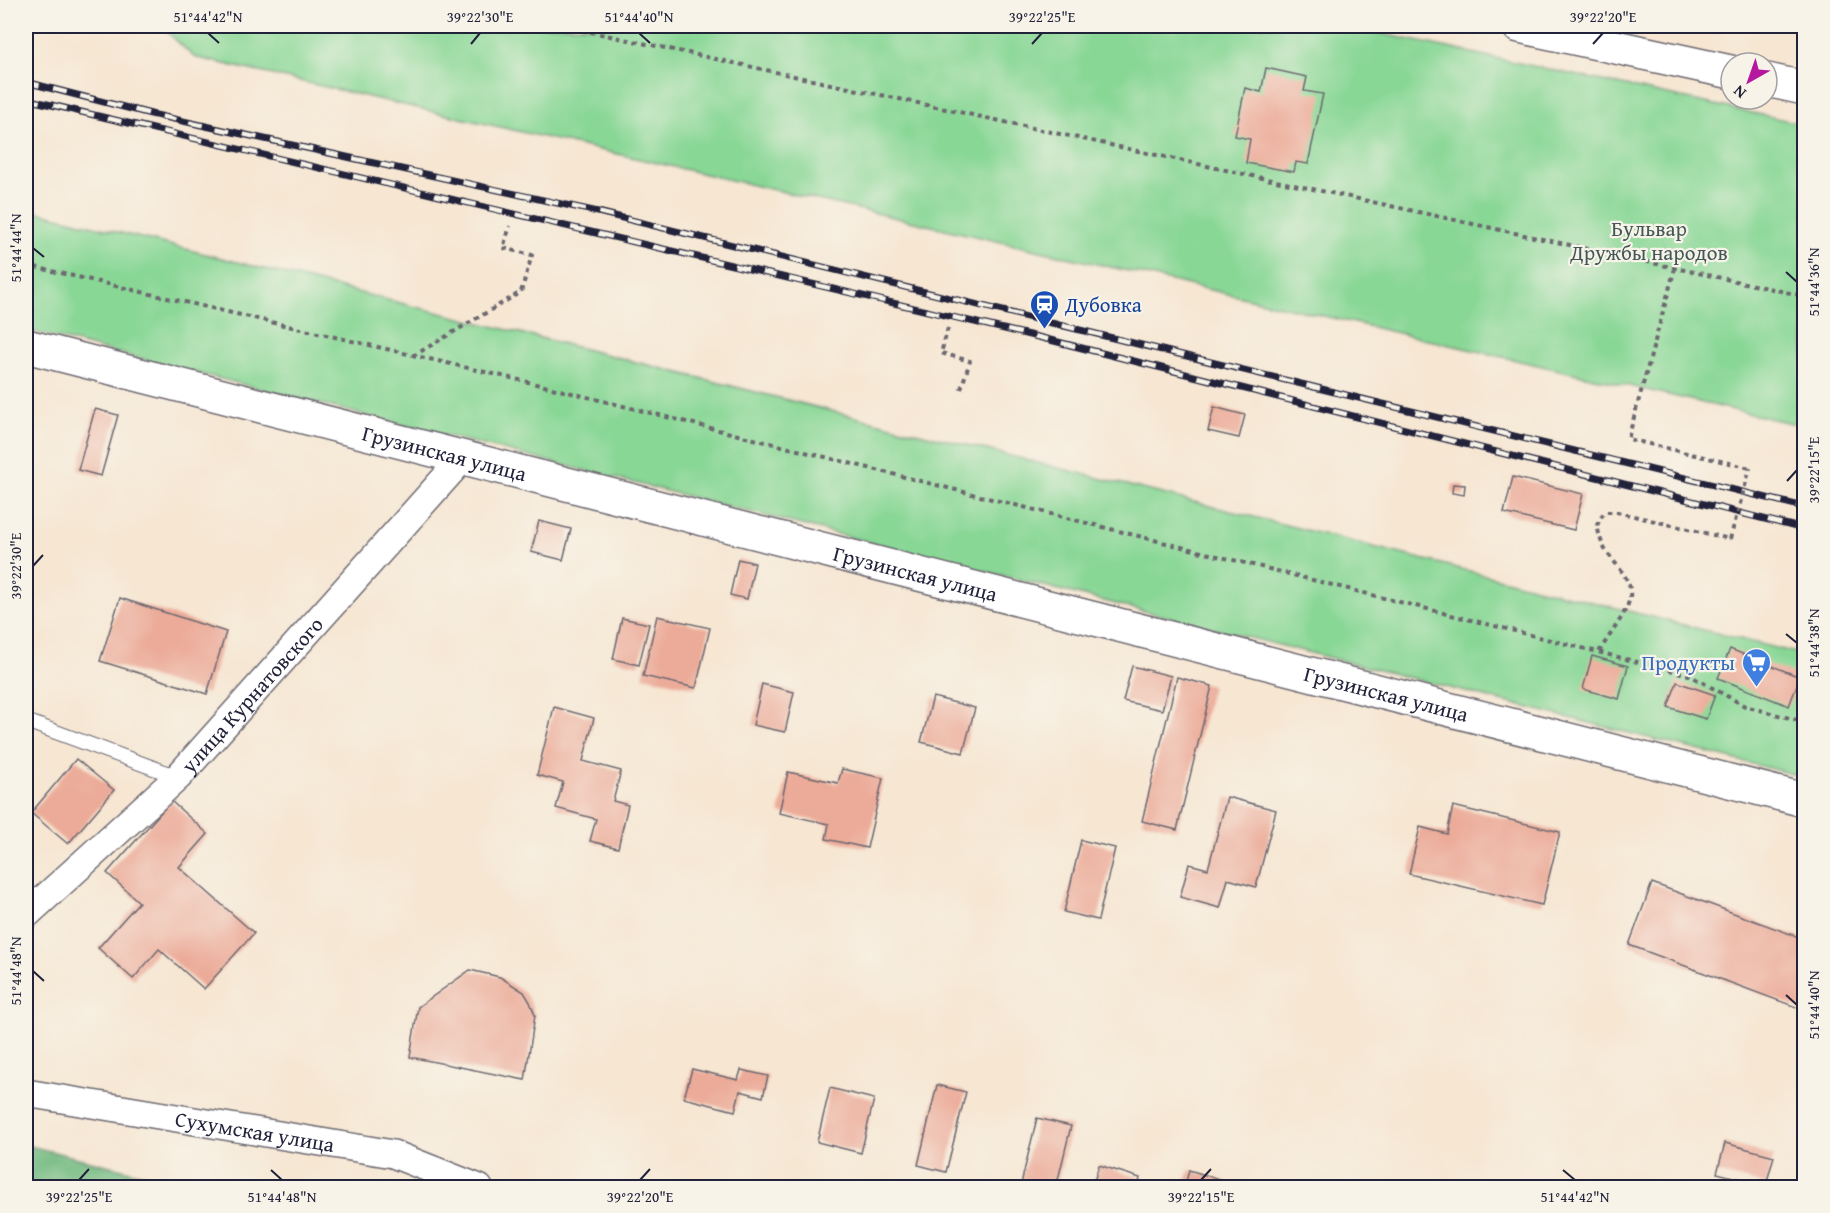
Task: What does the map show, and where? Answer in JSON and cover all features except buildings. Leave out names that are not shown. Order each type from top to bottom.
[{"type":"street","points":[[1519,26],[1719,69]]},
{"type":"street","points":[[1779,83],[1804,88]]},
{"type":"street","name":"Грузинская улица","points":[[26,346],[1804,800]]},
{"type":"street","name":"улица Курнатовского","points":[[26,915],[177,777],[463,458]]},
{"type":"street","name":"Сухумская улица","points":[[26,1093],[393,1154],[479,1188]]},
{"type":"lane","points":[[26,721],[177,777]]},
{"type":"path","points":[[564,26],[1804,296]]},
{"type":"path","points":[[413,356],[521,292],[532,255],[503,248],[510,226]]},
{"type":"path","points":[[26,265],[413,356],[1689,675],[1745,706],[1804,722]]},
{"type":"path","points":[[1599,652],[1628,604],[1630,593],[1627,579],[1605,550],[1600,538],[1597,525],[1604,512],[1617,512],[1730,539],[1750,468],[1628,440],[1675,268]]},
{"type":"path","points":[[948,328],[941,353],[969,361],[960,392]]},
{"type":"green space","name":"Бульвар Дружбы народов","points":[[161,26],[1346,26],[1719,106],[1719,111],[1743,111],[1804,124],[1804,426],[194,57]]},
{"type":"green space","points":[[26,209],[1804,655],[1804,777],[26,330]]},
{"type":"green space","points":[[26,1145],[195,1187],[26,1187]]},
{"type":"railway","points":[[26,82],[151,114],[598,212],[1804,507]]},
{"type":"railway","points":[[26,99],[1042,338],[1804,529]]},
{"type":"place","name":"Дубовка","points":[[1044,330]]},
{"type":"place","name":"Продукты","points":[[1756,688]]}]
